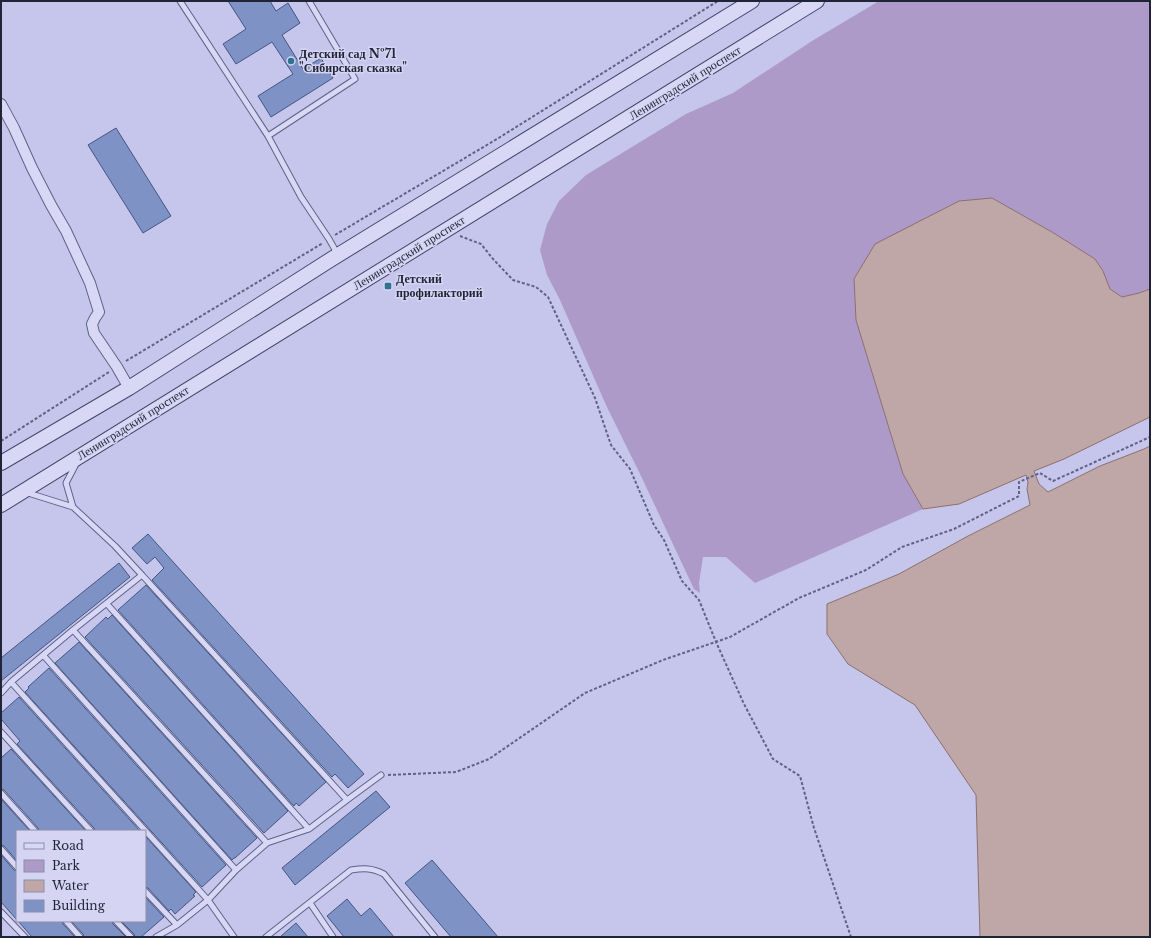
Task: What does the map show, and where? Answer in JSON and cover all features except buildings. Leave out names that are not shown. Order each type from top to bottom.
[{"type":"main road","points":[[1,463],[129,388],[338,255],[752,1]]},
{"type":"main road","name":"Ленинградский проспект","points":[[1,505],[817,1]]},
{"type":"street","points":[[1,104],[51,205],[66,231],[90,283],[99,312],[92,324],[94,333],[129,388]]},
{"type":"lane","points":[[180,1],[268,136],[301,197],[338,255]]},
{"type":"lane","points":[[268,136],[355,79],[309,1]]},
{"type":"lane","points":[[73,507],[66,483],[80,456]]},
{"type":"lane","points":[[22,492],[73,507],[115,546],[347,800]]},
{"type":"lane","points":[[1,693],[11,682],[73,630],[142,575]]},
{"type":"lane","points":[[107,604],[308,829]]},
{"type":"lane","points":[[73,630],[267,843]]},
{"type":"lane","points":[[43,656],[236,870]]},
{"type":"lane","points":[[11,682],[145,830]]},
{"type":"lane","points":[[1,732],[90,830]]},
{"type":"lane","points":[[156,937],[177,925],[208,900],[236,870],[267,843],[308,829],[381,775]]},
{"type":"lane","points":[[1,793],[34,830]]},
{"type":"lane","points":[[146,831],[208,900],[234,937]]},
{"type":"lane","points":[[1,849],[16,865]]},
{"type":"lane","points":[[266,937],[351,870],[373,868],[384,874],[435,937]]},
{"type":"lane","points":[[146,891],[177,925]]},
{"type":"lane","points":[[310,902],[333,937]]},
{"type":"lane","points":[[1,912],[25,937]]},
{"type":"lane","points":[[67,922],[80,937]]},
{"type":"lane","points":[[117,922],[131,937]]},
{"type":"path","points":[[1,441],[117,367],[497,139],[718,1]]},
{"type":"path","points":[[456,234],[481,244],[513,280],[536,287],[548,297],[595,398],[611,445],[630,469],[654,525],[664,540],[682,581],[699,600],[744,704],[773,759],[800,776],[814,828],[851,937]]},
{"type":"path","points":[[381,775],[456,772],[489,759],[585,693],[663,660],[730,637],[799,598],[866,570],[902,547],[954,529],[1020,496],[1019,482],[1040,473],[1053,481],[1150,437]]},
{"type":"green space","points":[[879,1],[1150,1],[1150,289],[1122,297],[1110,289],[1103,271],[1095,259],[1052,232],[992,198],[856,320],[903,474],[923,509],[755,583],[726,557],[703,557],[699,583],[700,593],[694,589],[606,405],[560,300],[547,275],[540,250],[547,224],[559,201],[586,175],[686,114],[733,93],[812,41]]},
{"type":"water","points":[[992,198],[1052,232],[1095,259],[1103,271],[1110,289],[1122,297],[1150,289],[1150,417],[1064,459],[1034,471],[1039,484],[1048,492],[1100,466],[1150,446],[1150,937],[980,937],[976,795],[915,705],[848,664],[827,634],[827,604],[899,574],[968,536],[1030,505],[1026,475],[959,504],[923,509],[903,474],[856,320],[854,279],[875,244],[959,201]]},
{"type":"place","name":"Детский сад №71 \"Сибирская сказка\"","points":[[291,61]]},
{"type":"place","name":"Детский профилакторий","points":[[388,286]]}]
